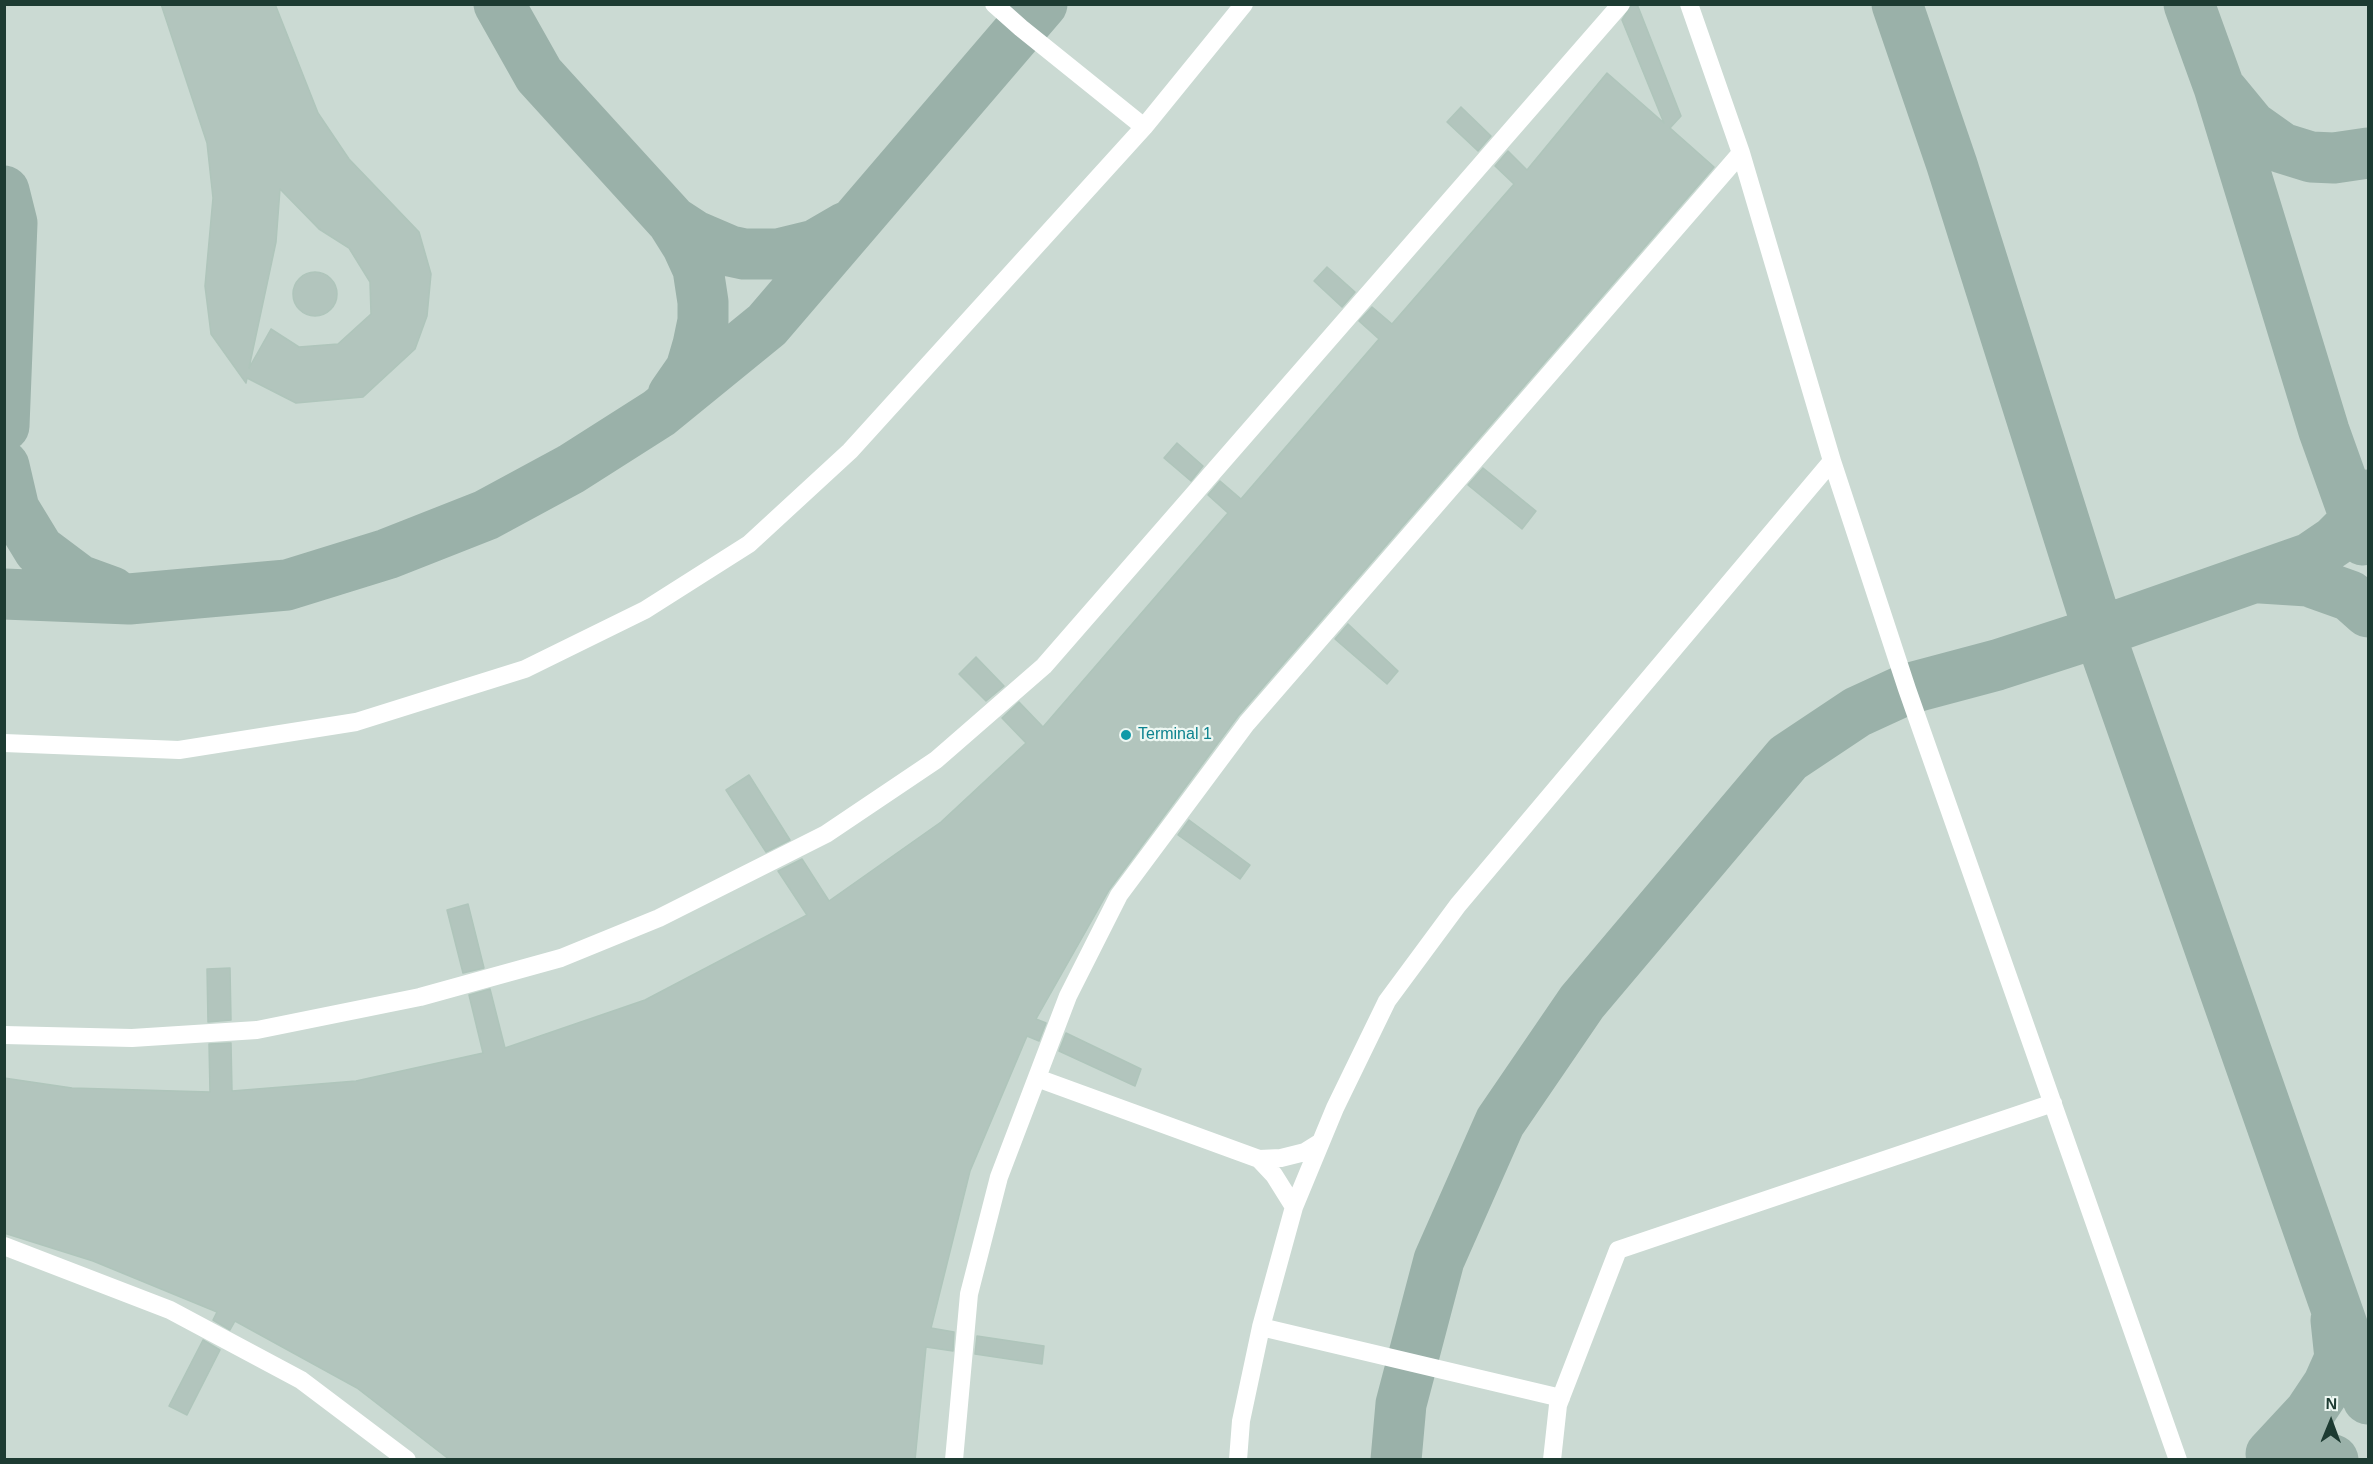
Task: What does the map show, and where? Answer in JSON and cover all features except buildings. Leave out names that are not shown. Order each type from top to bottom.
[{"type":"lane","points":[[994,4],[1144,127]]},
{"type":"lane","points":[[4,743],[179,750],[356,722],[525,669],[645,610],[749,544],[850,451],[1144,127],[1244,4]]},
{"type":"lane","points":[[4,1035],[132,1038],[257,1030],[420,997],[561,958],[659,918],[826,834],[936,760],[1044,666],[1621,4]]},
{"type":"lane","points":[[1689,4],[1742,153],[1832,461],[1907,689],[2178,1460]]},
{"type":"lane","points":[[954,1460],[969,1294],[999,1177],[1068,996],[1119,895],[1247,723],[1742,153]]},
{"type":"lane","points":[[1238,1460],[1241,1421],[1261,1327],[1294,1207],[1321,1142],[1387,1000],[1458,905],[1832,461]]},
{"type":"lane","points":[[1037,1078],[1259,1159],[1281,1158],[1305,1152],[1321,1142]]},
{"type":"lane","points":[[1552,1460],[1558,1405],[1618,1250],[2053,1103]]},
{"type":"lane","points":[[1259,1159],[1274,1175],[1294,1207]]},
{"type":"lane","points":[[4,1246],[170,1310],[300,1380],[407,1460]]},
{"type":"lane","points":[[1261,1327],[1561,1398]]},
{"type":"shaded area","points":[[5,5],[2368,5],[2368,1459],[5,1460]]},
{"type":"taxiway","points":[[499,4],[539,75],[672,221],[695,236],[730,251],[744,254],[778,254],[815,245],[846,227]]},
{"type":"taxiway","points":[[4,594],[129,599],[287,585],[387,554],[486,515],[571,469],[659,413],[767,325],[1042,4]]},
{"type":"taxiway","points":[[1897,4],[1952,165],[2099,632],[2368,1399]]},
{"type":"taxiway","points":[[2189,4],[2219,87],[2324,431],[2363,540]]},
{"type":"taxiway","points":[[2223,92],[2251,126],[2282,148],[2311,157],[2334,158],[2368,153]]},
{"type":"taxiway","points":[[4,191],[12,223],[4,426]]},
{"type":"taxiway","points":[[672,221],[698,269],[703,302],[703,321],[691,369],[673,395]]},
{"type":"taxiway","points":[[4,466],[14,509],[39,550],[79,580],[112,592]]},
{"type":"taxiway","points":[[1396,1460],[1401,1404],[1439,1260],[1500,1122],[1582,1002],[1788,758],[1857,712],[1907,689],[1997,665],[2099,632],[2310,558],[2335,541],[2356,520],[2368,495]]},
{"type":"taxiway","points":[[2261,578],[2308,581],[2350,596],[2368,612]]},
{"type":"taxiway","points":[[2333,1460],[2313,1454],[2271,1454],[2310,1412],[2328,1385],[2340,1358],[2336,1320]]},
{"type":"place","name":"Terminal 1","points":[[1126,735]]}]
